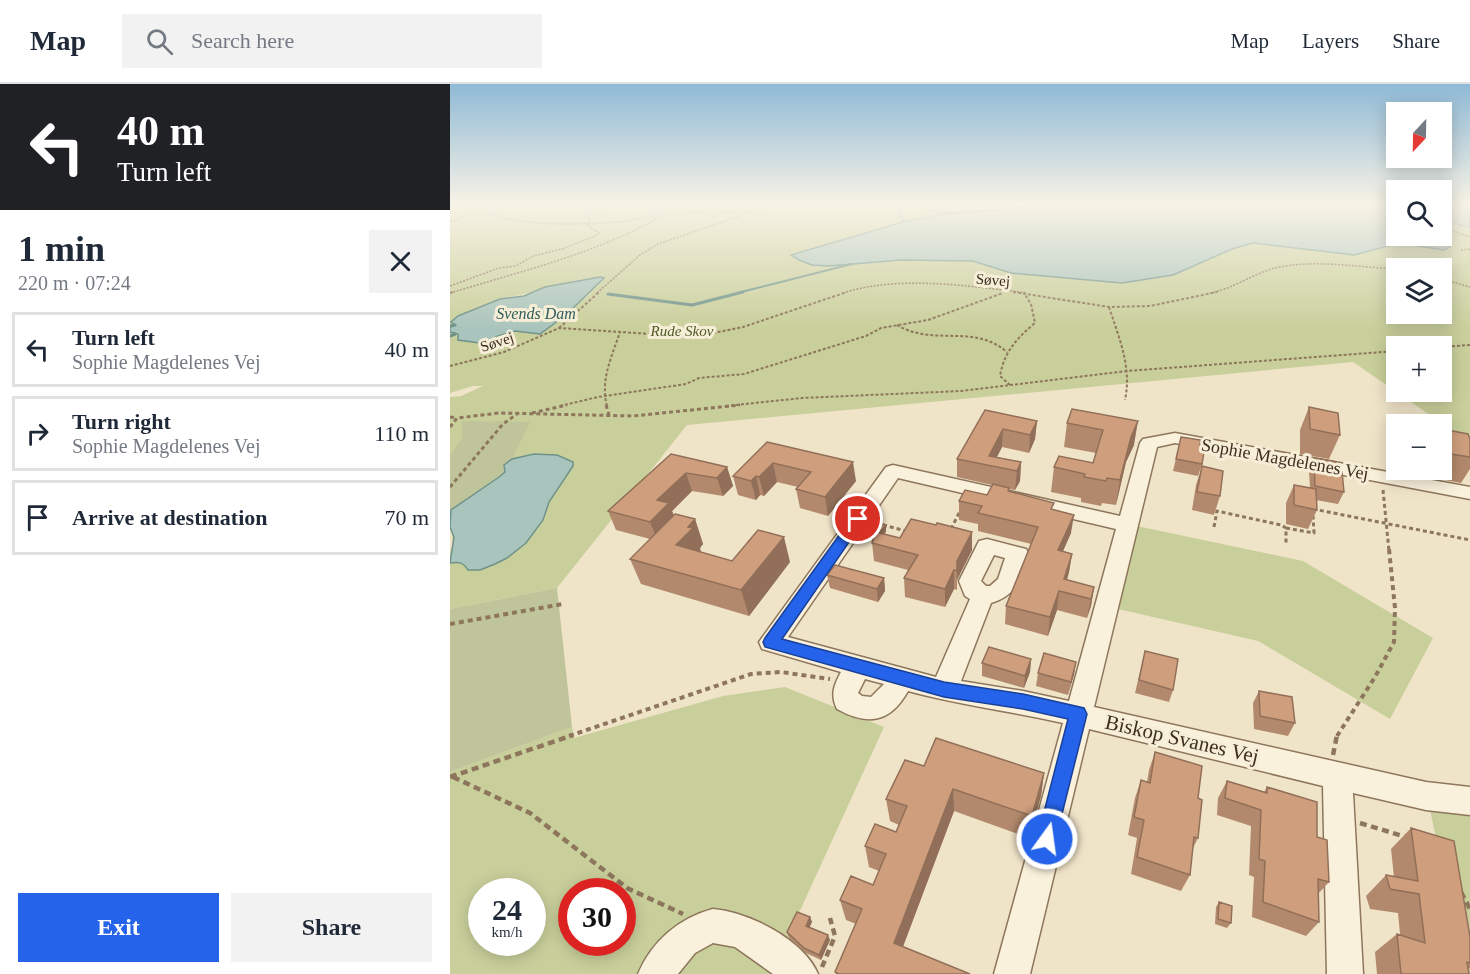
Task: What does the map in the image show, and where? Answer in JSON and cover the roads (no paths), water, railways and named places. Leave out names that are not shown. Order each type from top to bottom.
[{"type":"street","name":"Sophie Magdelenes Vej","points":[[1078,714],[1149,443],[1175,438],[1470,493]]},
{"type":"street","points":[[1012,974],[1078,714],[1023,702],[944,690],[771,642],[893,471],[1128,525]]},
{"type":"street","points":[[944,690],[983,595]]},
{"type":"street","points":[[858,668],[845,693],[846,701],[857,707],[868,709],[885,703],[901,679]]},
{"type":"street","name":"Biskop Svanes Vej","points":[[1078,714],[1426,796],[1470,801]]},
{"type":"street","points":[[1332,775],[1339,816],[1345,974]]},
{"type":"street","points":[[656,974],[684,939],[709,926],[736,928],[772,949],[800,974]]},
{"type":"water","points":[[820,247],[1241,247],[1173,275],[1122,283],[1011,273],[973,261],[901,260],[829,266],[812,265],[791,255]]},
{"type":"water","points":[[1283,247],[1386,247],[1354,255]]},
{"type":"water","points":[[1422,247],[1450,247],[1444,250]]},
{"type":"water","name":"Svends Dam","points":[[604,278],[566,315],[540,334],[515,331],[498,336],[481,346],[480,343],[458,340],[458,334],[450,332],[450,327],[455,325],[451,322],[458,316],[500,299],[524,296],[545,287]]},
{"type":"water","points":[[534,454],[557,455],[573,462],[573,466],[549,502],[543,520],[526,543],[507,558],[480,570],[468,570],[460,563],[450,563],[454,537],[450,527],[451,510],[505,472],[504,465],[512,459]]},
{"type":"waterway","points":[[737,293],[852,264]]},
{"type":"waterway","points":[[608,294],[692,305],[743,292]]},
{"type":"waterway","points":[[450,326],[455,325]]},
{"type":"waterway","points":[[450,336],[455,334]]},
{"type":"park label","name":"Rude Skov","points":[[682,331]]}]
